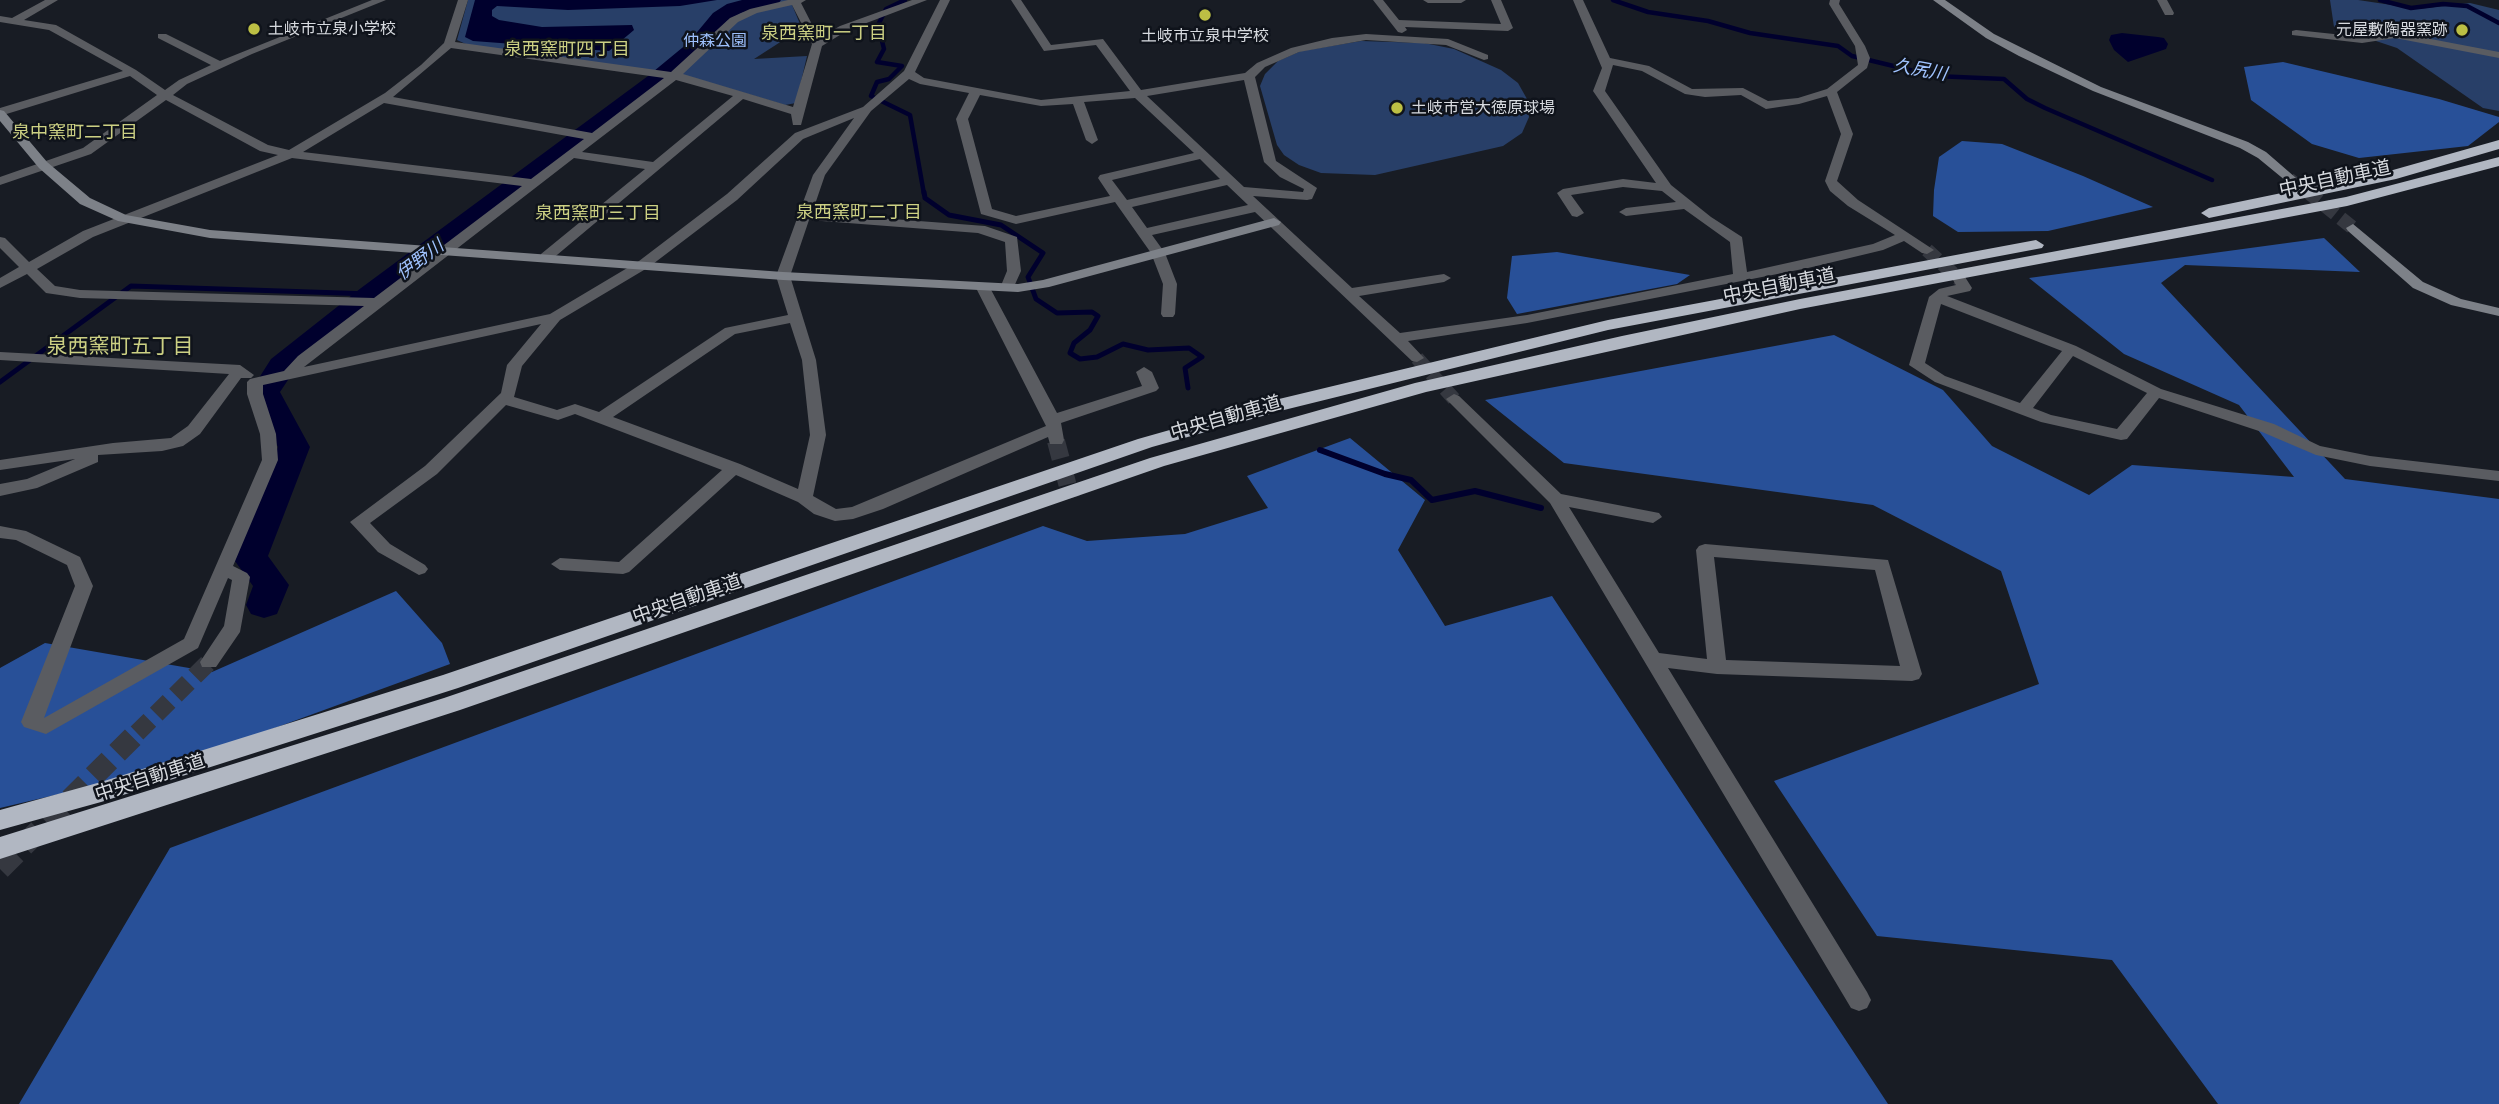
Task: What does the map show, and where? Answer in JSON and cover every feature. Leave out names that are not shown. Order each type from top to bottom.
[{"type":"highway","name":"中央自動車道","points":[[0,820],[139,780],[450,682],[989,495],[1145,443],[1279,405],[1608,325],[2328,190],[2407,171],[2499,144]]},
{"type":"highway","name":"中央自動車道","points":[[0,848],[452,704],[1157,462],[1383,397],[1622,341],[1800,304],[2347,201],[2499,161]]},
{"type":"street","points":[[0,29],[53,0]]},
{"type":"street","points":[[0,181],[87,151],[183,82],[381,0]]},
{"type":"street","points":[[0,284],[88,234],[123,218],[291,154],[382,99],[425,67],[449,44],[463,0]]},
{"type":"street","points":[[817,44],[844,28],[922,0]]},
{"type":"street","points":[[804,498],[818,435],[809,360],[783,275],[819,175],[870,106],[909,73],[944,0]]},
{"type":"street","points":[[1016,0],[1048,49],[1099,41],[1138,94],[1399,338],[1417,358]]},
{"type":"street","points":[[1378,0],[1408,38]]},
{"type":"street","points":[[1428,0],[1461,0]]},
{"type":"street","points":[[1397,23],[1508,27],[1496,0]]},
{"type":"street","points":[[1578,0],[1608,68],[1599,91],[1667,188],[1686,205],[1737,240],[1740,275]]},
{"type":"street","points":[[1938,0],[2014,50],[2097,89],[2244,145],[2262,155],[2290,178]]},
{"type":"street","points":[[2162,0],[2169,13]]},
{"type":"street","points":[[291,372],[303,359],[674,76],[741,16],[798,1],[817,44],[797,112],[799,136]]},
{"type":"street","points":[[1606,60],[1646,68],[1689,92],[1705,94],[1743,91],[1766,105],[1799,101],[1831,91],[1864,62],[1835,2],[1822,2]]},
{"type":"street","points":[[0,19],[52,27],[132,72],[165,95],[264,148],[291,154],[532,183]]},
{"type":"street","points":[[2297,33],[2371,40],[2394,35],[2499,55]]},
{"type":"street","points":[[162,36],[219,65]]},
{"type":"street","points":[[909,73],[920,80],[1041,103],[1138,94],[1249,76],[1261,65],[1295,50],[1332,41],[1366,37],[1448,42],[1484,57]]},
{"type":"street","points":[[449,44],[674,76],[797,112]]},
{"type":"street","points":[[132,72],[0,113],[43,165],[85,201],[123,218],[210,234],[783,275],[1012,288],[1044,284],[1275,222]]},
{"type":"street","points":[[1241,191],[1307,196],[1311,188],[1284,174],[1270,162],[1249,76]]},
{"type":"street","points":[[976,91],[962,119],[986,211],[1016,219],[1231,180]]},
{"type":"street","points":[[1831,91],[1847,134],[1831,181],[1835,188],[1903,237],[1927,250]]},
{"type":"street","points":[[546,257],[741,95]]},
{"type":"street","points":[[382,99],[593,137]]},
{"type":"street","points":[[1078,101],[1091,140]]},
{"type":"street","points":[[255,382],[291,372],[555,317],[644,264],[732,197],[799,136],[870,106]]},
{"type":"street","points":[[571,154],[653,166]]},
{"type":"street","points":[[1168,314],[1170,284],[1158,253],[1104,178],[1203,155]]},
{"type":"street","points":[[1577,213],[1563,193],[1623,183],[1667,188]]},
{"type":"street","points":[[1626,212],[1686,205]]},
{"type":"street","points":[[1144,233],[1259,207]]},
{"type":"street","points":[[804,216],[980,229],[1012,240],[1012,288]]},
{"type":"street","points":[[2353,228],[2418,285],[2478,309],[2499,312]]},
{"type":"street","points":[[1399,338],[1527,319],[1740,275],[1808,264],[1878,247],[1903,237]]},
{"type":"street","points":[[0,241],[26,269],[51,290],[104,295],[379,302]]},
{"type":"street","points":[[1350,293],[1444,278]]},
{"type":"street","points":[[1960,280],[1965,288],[1944,292],[1936,297],[1917,365],[1941,379],[2047,419],[2121,435],[2156,392]]},
{"type":"street","points":[[982,286],[1055,430]]},
{"type":"street","points":[[1936,297],[2071,349],[2156,392],[2268,428],[2316,450],[2370,461],[2499,476]]},
{"type":"street","points":[[419,569],[384,548],[359,522],[431,470],[508,394],[515,365],[555,317]]},
{"type":"street","points":[[600,419],[730,331],[796,318]]},
{"type":"street","points":[[2023,410],[2071,349]]},
{"type":"street","points":[[7,357],[240,370],[255,382]]},
{"type":"street","points":[[0,465],[113,448],[162,446],[177,442],[194,430],[240,370]]},
{"type":"street","points":[[503,399],[558,415],[575,409],[734,468],[804,498],[820,510],[835,515],[853,513],[981,463],[1151,388],[1144,372]]},
{"type":"street","points":[[0,532],[20,535],[74,561],[85,586],[31,722],[46,726],[191,643],[270,460],[268,434],[255,394],[255,382]]},
{"type":"street","points":[[1454,399],[1556,499],[1858,1000]]},
{"type":"street","points":[[0,490],[31,484],[113,448]]},
{"type":"street","points":[[560,564],[623,568],[734,468]]},
{"type":"street","points":[[1556,499],[1653,517]]},
{"type":"street","points":[[1651,659],[1717,667],[1912,674],[1882,564],[1705,550],[1717,667]]},
{"type":"street","points":[[209,662],[233,627],[241,577],[224,569]]},
{"type":"green space","name":"仲森公園","points":[[468,0],[790,0],[805,36],[785,39],[754,59],[807,56],[796,103],[785,105],[687,76],[468,45],[457,40]]},
{"type":"green space","points":[[2330,0],[2358,0],[2418,9],[2470,3],[2499,10],[2499,111],[2483,108],[2397,48],[2334,27]]},
{"type":"green space","name":"土岐市営大徳原球場","points":[[1361,41],[1424,43],[1454,49],[1501,70],[1518,83],[1527,99],[1529,117],[1522,133],[1503,146],[1375,175],[1321,173],[1299,165],[1284,155],[1277,145],[1260,86],[1265,74],[1278,61],[1301,51]]},
{"type":"shaded area","points":[[475,0],[717,0],[680,6],[568,10],[497,6],[492,10],[492,16],[499,20],[542,27],[632,25],[634,30],[609,51],[473,41],[465,37]]},
{"type":"shaded area","points":[[2122,33],[2164,38],[2168,44],[2166,49],[2128,62],[2114,50],[2109,40],[2111,35]]},
{"type":"shaded area","points":[[2283,62],[2439,99],[2499,117],[2499,122],[2468,146],[2359,158],[2312,144],[2251,100],[2244,67]]},
{"type":"shaded area","points":[[1962,141],[2002,144],[2153,207],[2048,231],[1958,232],[1933,216],[1934,190],[1939,157]]},
{"type":"shaded area","points":[[2324,238],[2360,272],[2185,265],[2161,283],[2345,479],[2499,499],[2499,1104],[2218,1104],[2112,960],[1877,936],[1774,781],[2039,684],[2001,571],[1873,505],[1564,463],[1485,400],[1834,335],[1943,390],[1992,446],[2089,495],[2132,465],[2294,477],[2239,405],[2124,354],[2029,278]]},
{"type":"shaded area","points":[[1557,252],[1690,275],[1677,284],[1517,314],[1507,298],[1512,256]]},
{"type":"shaded area","points":[[1350,438],[1425,500],[1398,550],[1445,626],[1552,596],[1888,1104],[19,1104],[170,848],[1043,526],[1087,541],[1185,534],[1268,508],[1247,476]]},
{"type":"shaded area","points":[[396,591],[442,643],[450,664],[157,771],[0,808],[0,668],[45,643],[212,672]]},
{"type":"waterway","name":"伊野川","points":[[264,605],[271,585],[250,557],[294,447],[265,392],[282,365],[371,294],[656,81],[696,48],[720,17],[734,8],[771,0]]},
{"type":"waterway","points":[[905,0],[886,9],[878,25],[884,49],[877,62],[902,66],[889,79],[877,82],[871,96],[910,115],[924,194]]},
{"type":"waterway","name":"久尻川","points":[[1613,0],[1648,12],[1708,21],[1750,33],[1838,46],[1852,56],[1935,76],[2004,79],[2027,99],[2045,108],[2212,180]]},
{"type":"waterway","points":[[2380,0],[2411,8],[2443,4],[2467,6],[2499,23]]},
{"type":"waterway","points":[[924,192],[925,198],[949,215],[1001,225],[1043,253],[1028,277],[1036,299],[1057,313],[1092,312],[1098,316],[1090,330],[1074,343],[1070,353],[1080,359],[1097,357],[1123,344],[1148,350],[1189,348],[1202,357],[1185,368],[1188,388]]},
{"type":"waterway","points":[[0,382],[131,286],[371,294]]},
{"type":"waterway","points":[[1320,450],[1385,474],[1411,480],[1432,500],[1475,491],[1541,508]]},
{"type":"tunnel","points":[[2290,178],[2310,194]]},
{"type":"tunnel","points":[[2308,192],[2353,228]]},
{"type":"tunnel","points":[[1927,250],[1960,280]]},
{"type":"tunnel","points":[[1417,358],[1454,399]]},
{"type":"tunnel","points":[[1056,441],[1071,498]]},
{"type":"tunnel","points":[[137,733],[209,662]]},
{"type":"tunnel","points":[[0,869],[139,731]]},
{"type":"place","name":"土岐市立泉中学校","points":[[1205,15]]},
{"type":"place","name":"土岐市立泉小学校","points":[[254,29]]},
{"type":"place","name":"元屋敷陶器窯跡","points":[[2462,30]]},
{"type":"place","name":"土岐市営大徳原球場","points":[[1397,108]]},
{"type":"district","name":"泉西窯町一丁目","points":[[824,34]]},
{"type":"district","name":"泉西窯町四丁目","points":[[567,50]]},
{"type":"district","name":"泉中窯町二丁目","points":[[75,133]]},
{"type":"district","name":"泉西窯町二丁目","points":[[859,213]]},
{"type":"district","name":"泉西窯町三丁目","points":[[598,214]]},
{"type":"district","name":"泉西窯町五丁目","points":[[120,347]]}]
